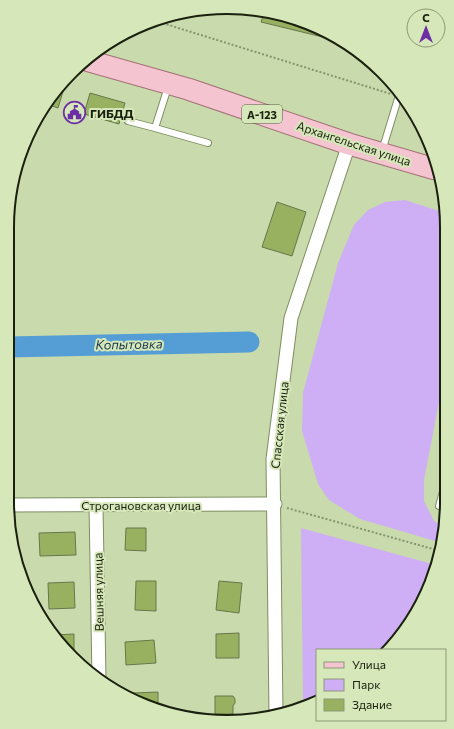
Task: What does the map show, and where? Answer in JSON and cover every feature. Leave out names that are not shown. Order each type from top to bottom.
[{"type":"main road","name":"Архангельская улица","points":[[93,62],[169,83],[349,144],[432,168]]},
{"type":"street","name":"Спасская улица","points":[[276,709],[275,504],[273,459],[292,318],[349,144]]},
{"type":"street","name":"Строгановская улица","points":[[14,505],[275,504]]},
{"type":"street","name":"Вешняя улица","points":[[96,505],[99,672]]},
{"type":"lane","points":[[155,128],[169,83]]},
{"type":"lane","points":[[382,153],[397,99]]},
{"type":"lane","points":[[128,121],[208,143]]},
{"type":"path","points":[[164,23],[391,92]]},
{"type":"path","points":[[275,504],[435,549]]},
{"type":"green space","points":[[405,200],[440,212],[440,399],[424,480],[424,501],[434,521],[439,524],[436,541],[360,519],[329,500],[318,484],[302,431],[303,393],[338,263],[354,225],[368,210],[385,202]]},
{"type":"green space","points":[[301,528],[431,564],[418,596],[396,632],[381,649],[316,649],[316,696],[303,701]]},
{"type":"building","points":[[263,17],[282,21],[309,30],[323,37],[261,22]]},
{"type":"building","points":[[63,91],[58,108],[52,106]]},
{"type":"building","points":[[90,93],[125,103],[119,124],[84,114]]},
{"type":"building","points":[[277,202],[306,212],[292,256],[262,247]]},
{"type":"building","points":[[126,528],[146,528],[146,551],[125,550]]},
{"type":"building","points":[[75,532],[76,555],[40,556],[39,533]]},
{"type":"building","points":[[136,581],[156,581],[156,611],[135,610]]},
{"type":"building","points":[[219,581],[242,583],[239,613],[216,610]]},
{"type":"building","points":[[74,582],[75,608],[49,609],[48,583]]},
{"type":"building","points":[[239,633],[239,658],[216,658],[216,634]]},
{"type":"building","points":[[74,634],[74,651],[67,642],[60,635]]},
{"type":"building","points":[[154,640],[156,663],[126,665],[125,642]]},
{"type":"building","points":[[158,692],[158,704],[145,699],[133,693]]},
{"type":"building","points":[[215,696],[233,696],[235,703],[233,706],[233,714],[215,714]]},
{"type":"waterway","name":"Копытовка","points":[[14,347],[249,342]]},
{"type":"place","name":"ГИБДД","points":[[75,113]]}]
